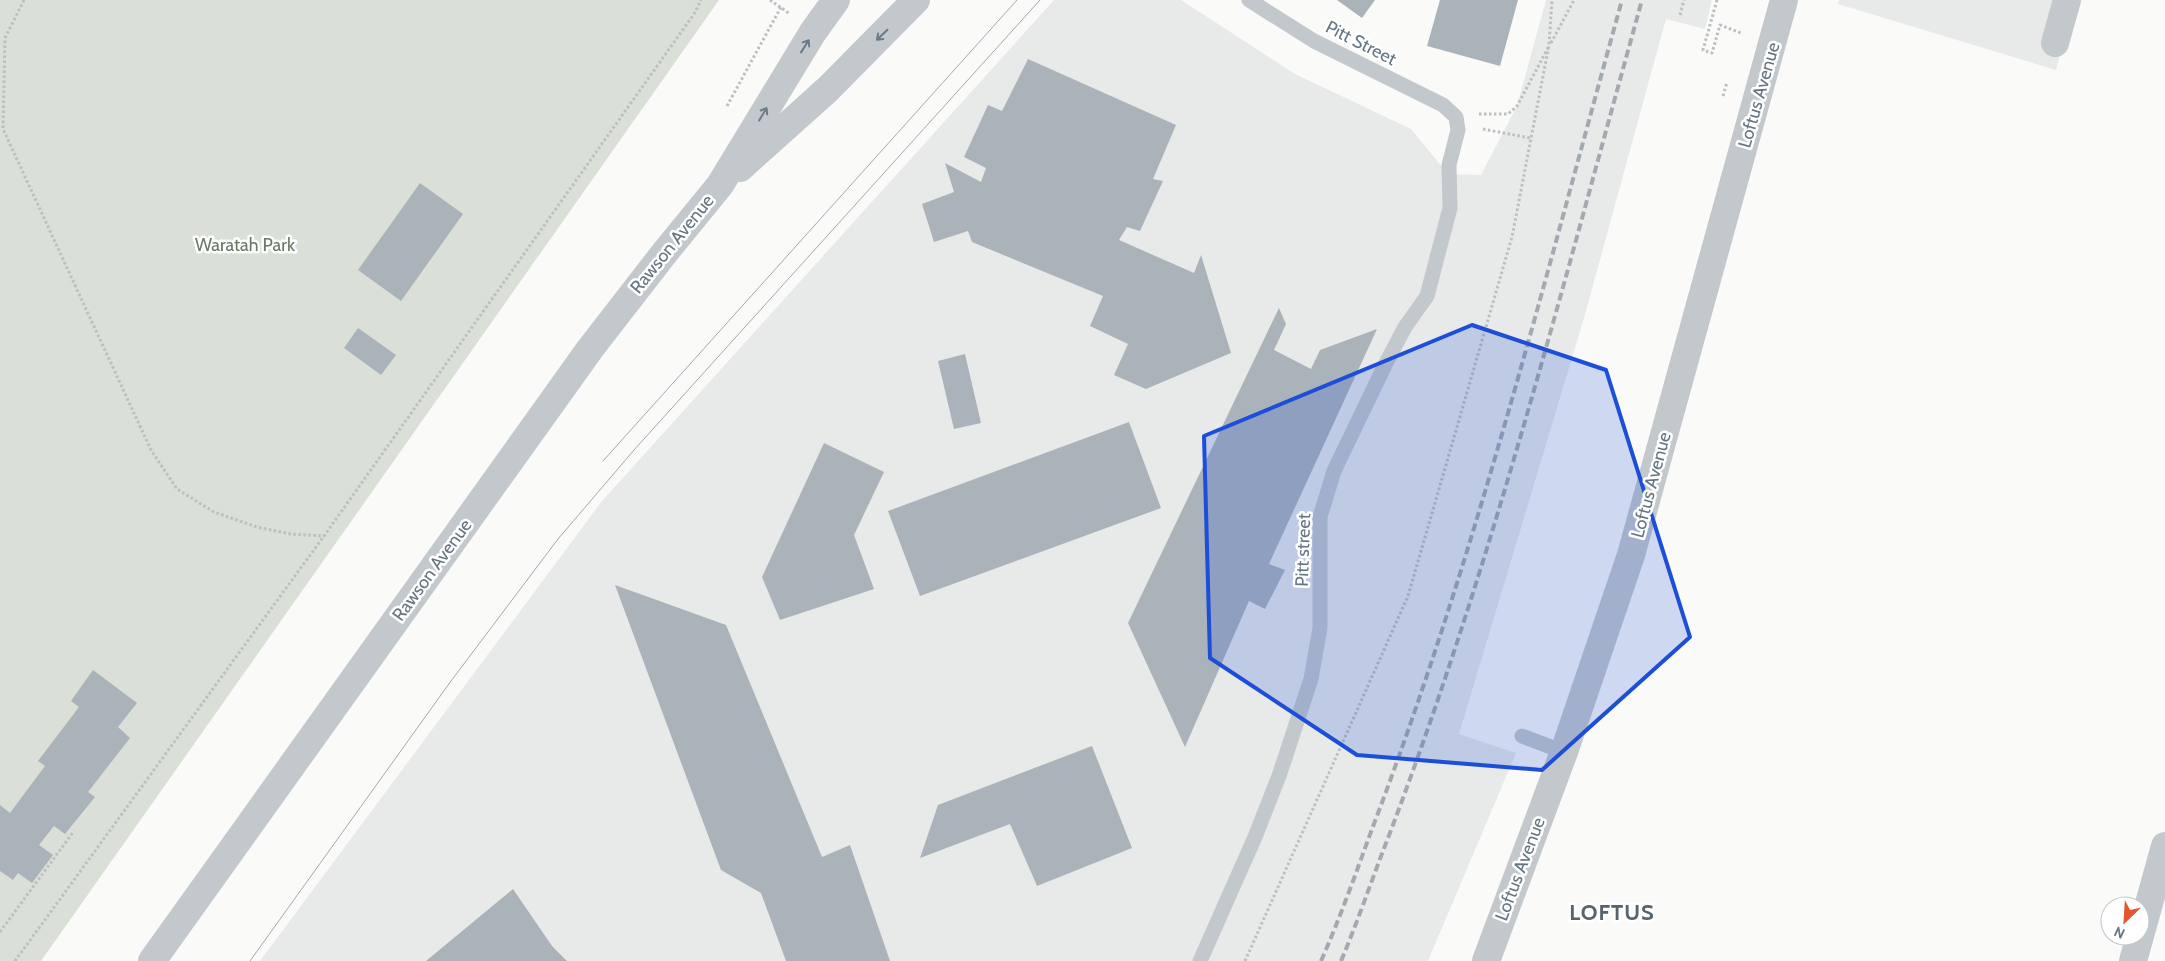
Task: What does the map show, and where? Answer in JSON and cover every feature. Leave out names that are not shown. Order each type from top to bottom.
[{"type":"street","name":"Rawson Avenue","points":[[152,961],[590,349],[720,185],[813,32],[836,0]]},
{"type":"street","name":"Rawson Avenue","points":[[720,185],[828,89],[916,0]]},
{"type":"street","name":"Loftus Avenue","points":[[1486,961],[1564,752],[1632,555],[1784,0]]},
{"type":"street","points":[[2055,43],[2067,0]]},
{"type":"street","points":[[2133,961],[2155,923],[2165,846]]},
{"type":"lane","name":"Pitt Street","points":[[1249,0],[1314,41],[1443,105],[1457,121]]},
{"type":"lane","name":"Pitt street","points":[[1200,961],[1256,837],[1279,776],[1311,679],[1320,628],[1320,517],[1334,471],[1405,327],[1427,296],[1450,208],[1449,166],[1457,121]]},
{"type":"lane","points":[[1522,736],[1564,752]]},
{"type":"path","points":[[24,0],[5,38],[4,129],[151,450],[177,489],[214,512],[257,527],[291,534],[324,536]]},
{"type":"path","points":[[15,961],[324,536],[694,14],[701,0]]},
{"type":"path","points":[[770,0],[792,16]]},
{"type":"path","points":[[1244,961],[1408,596],[1512,237],[1549,45],[1552,0]]},
{"type":"path","points":[[1457,121],[1486,113],[1508,114],[1517,106],[1574,0]]},
{"type":"path","points":[[1680,15],[1684,0]]},
{"type":"path","points":[[1717,0],[1703,50],[1712,53],[1720,25],[1742,32]]},
{"type":"path","points":[[727,106],[781,7]]},
{"type":"path","points":[[1457,121],[1530,138]]},
{"type":"path","points":[[0,932],[74,831]]},
{"type":"highlighted area","points":[[1472,325],[1606,370],[1690,637],[1542,770],[1357,755],[1210,658],[1204,436]]},
{"type":"shaded area","points":[[1054,0],[1181,0],[1295,74],[1411,129],[1448,174],[1481,175],[1517,106],[1546,0],[1712,0],[1705,29],[1666,19],[1584,318],[1459,734],[1516,753],[1428,961],[260,961],[602,501]]},
{"type":"shaded area","points":[[1839,0],[2075,0],[2056,70],[1838,4]]},
{"type":"green space","name":"Waratah Park","points":[[0,0],[719,0],[41,961],[0,961]]},
{"type":"building","points":[[1337,0],[1375,0],[1362,18]]},
{"type":"building","points":[[1440,0],[1518,0],[1500,66],[1427,46]]},
{"type":"building","points":[[1028,59],[1176,125],[1153,179],[1163,181],[1140,231],[1127,227],[1119,240],[1194,273],[1201,255],[1231,353],[1146,389],[1114,375],[1128,344],[1090,326],[1103,296],[972,242],[968,231],[934,242],[922,204],[954,192],[945,163],[981,182],[986,168],[964,157],[988,105],[1002,111]]},
{"type":"building","points":[[420,183],[463,214],[401,301],[358,270]]},
{"type":"building","points":[[1279,308],[1286,324],[1274,350],[1311,369],[1320,350],[1377,329],[1269,564],[1285,570],[1265,609],[1249,601],[1185,747],[1128,623]]},
{"type":"building","points":[[358,328],[396,355],[381,375],[344,348]]},
{"type":"building","points":[[965,354],[981,423],[954,429],[938,361]]},
{"type":"building","points":[[1129,422],[1161,508],[920,596],[888,511]]},
{"type":"building","points":[[824,443],[884,472],[854,535],[874,589],[780,620],[762,577]]},
{"type":"building","points":[[615,585],[726,625],[822,857],[850,845],[890,961],[786,961],[761,893],[721,870]]},
{"type":"building","points":[[93,670],[137,703],[118,727],[130,738],[88,792],[95,797],[65,834],[54,826],[39,845],[53,855],[32,883],[18,873],[13,880],[0,871],[0,805],[10,813],[45,766],[38,761],[79,707],[71,701]]},
{"type":"building","points":[[1092,746],[1132,848],[1037,886],[1010,824],[920,858],[938,805]]},
{"type":"building","points":[[513,889],[552,946],[567,961],[426,961]]},
{"type":"tram line","points":[[603,461],[1017,0]]},
{"type":"tram line","points":[[250,961],[451,681],[558,539],[634,450],[1040,0]]},
{"type":"railway","points":[[1321,961],[1348,895],[1444,625],[1507,418],[1622,0]]},
{"type":"railway","points":[[1341,961],[1426,735],[1494,527],[1555,317],[1642,0]]},
{"type":"district","name":"LOFTUS","points":[[1612,912]]}]
